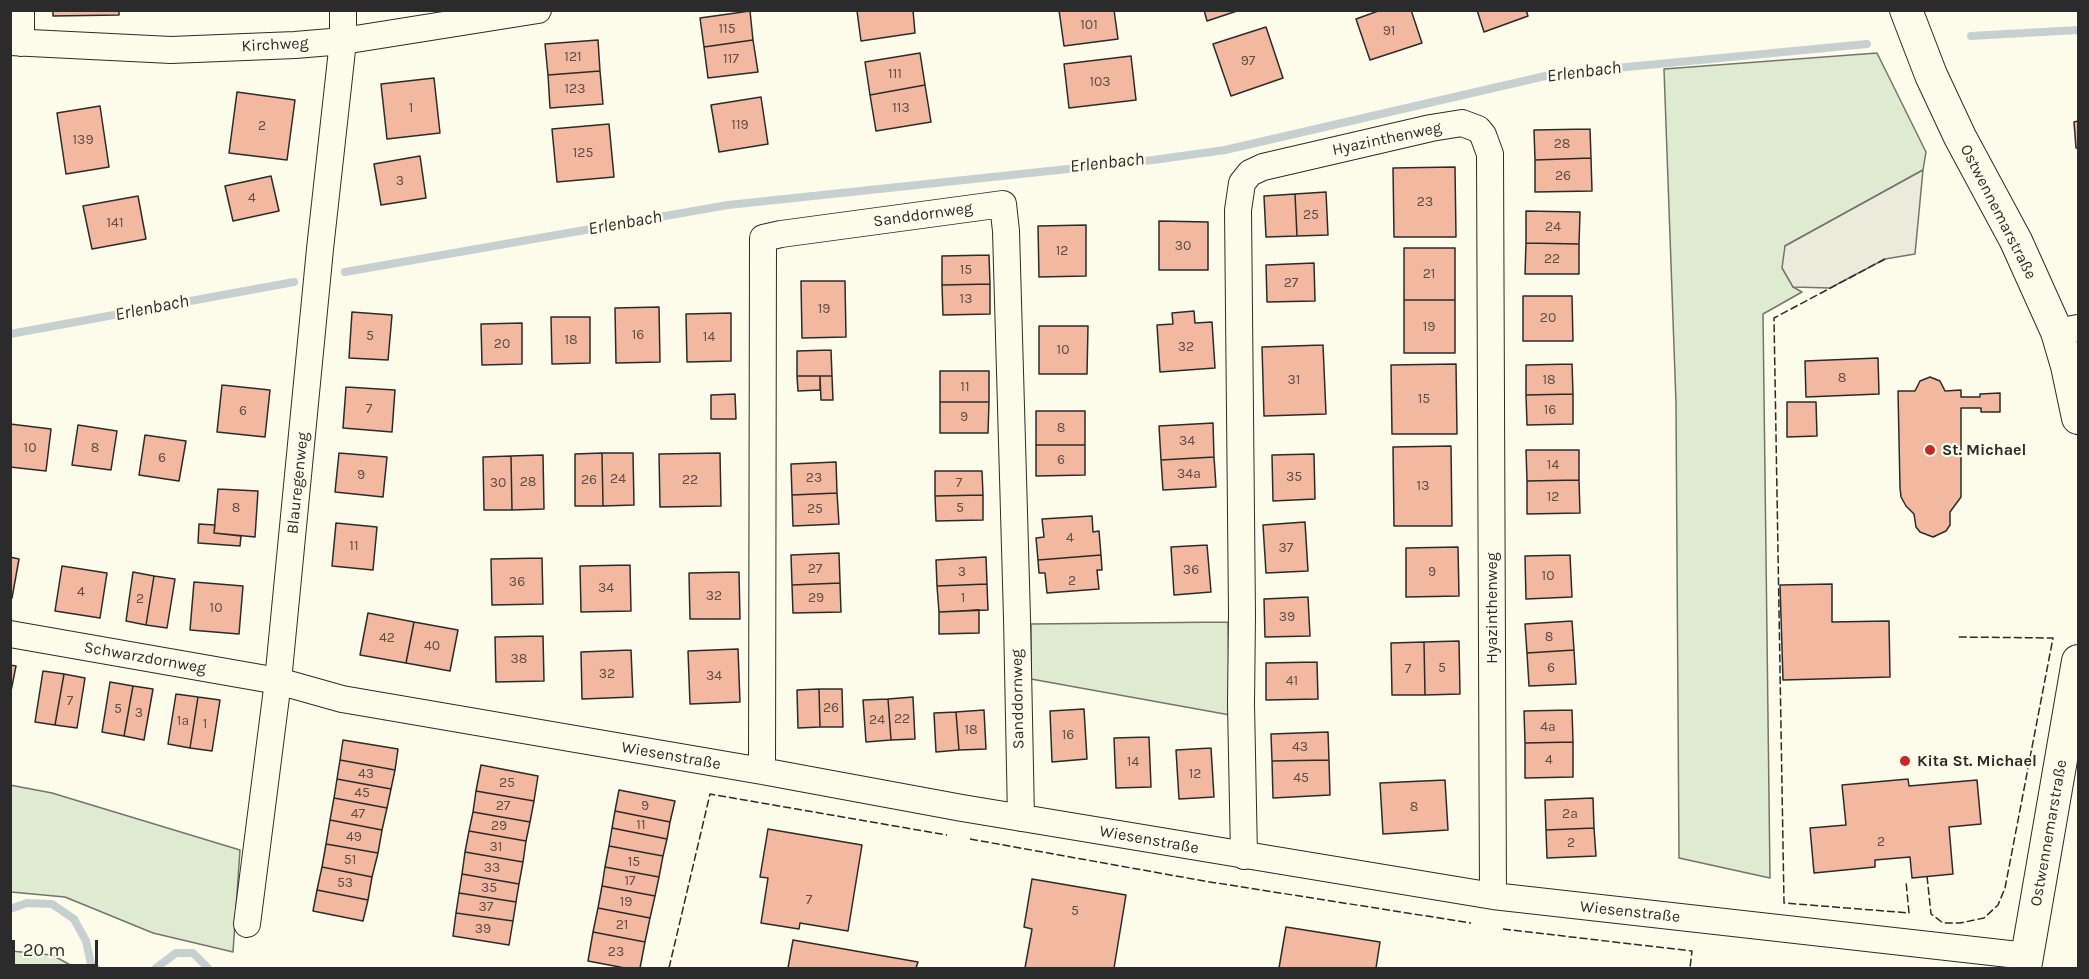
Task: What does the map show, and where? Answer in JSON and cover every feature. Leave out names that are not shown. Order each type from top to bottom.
[{"type":"street","points":[[16,43],[21,10]]},
{"type":"street","name":"Blauregenweg","points":[[247,924],[279,681],[320,249],[343,41],[343,10]]},
{"type":"street","name":"Kirchweg","points":[[16,43],[171,50],[343,41],[538,10]]},
{"type":"street","name":"Ostwennemarstraße","points":[[1906,10],[1931,75],[1960,137],[2016,241],[2068,330],[2067,366],[2079,417]]},
{"type":"street","name":"Hyazinthenweg","points":[[1244,856],[1238,210],[1242,183],[1250,173],[1263,166],[1462,123],[1478,129],[1483,135],[1490,154],[1493,896]]},
{"type":"street","name":"Sanddornweg","points":[[762,771],[762,238],[1004,204],[1021,818]]},
{"type":"street","name":"Schwarzdornweg","points":[[10,634],[279,681]]},
{"type":"street","name":"Ostwennemarstraße","points":[[2026,962],[2079,661]]},
{"type":"street","name":"Wiesenstraße","points":[[279,681],[342,699],[1244,856],[1493,896],[2026,962]]},
{"type":"green space","points":[[1877,53],[1926,152],[1923,170],[1785,246],[1793,287],[1802,292],[1763,314],[1770,878],[1679,858],[1676,403],[1664,69]]},
{"type":"green space","points":[[1228,622],[1230,715],[1031,679],[1031,624]]},
{"type":"green space","points":[[10,785],[52,793],[240,850],[233,952],[153,933],[65,897],[11,892]]},
{"type":"green space","points":[[11,951],[52,955],[76,968],[11,968]]},
{"type":"shaded area","points":[[1923,170],[1915,254],[1885,259],[1830,288],[1793,287],[1782,268],[1785,246]]},
{"type":"building","points":[[53,10],[119,10],[119,15],[53,16]]},
{"type":"building","points":[[913,10],[915,33],[861,41],[857,11]]},
{"type":"building","points":[[1059,10],[1114,10],[1118,39],[1064,46]]},
{"type":"building","points":[[1204,10],[1240,10],[1207,21]]},
{"type":"building","points":[[1381,10],[1411,10],[1422,43],[1370,60],[1356,19]]},
{"type":"building","points":[[1477,10],[1526,10],[1528,16],[1484,32]]},
{"type":"building","points":[[750,11],[753,40],[704,47],[700,18]]},
{"type":"building","points":[[1266,27],[1283,78],[1231,96],[1213,44]]},
{"type":"building","points":[[598,40],[600,71],[548,75],[545,44]]},
{"type":"building","points":[[753,40],[758,72],[708,78],[704,47]]},
{"type":"building","points":[[920,53],[925,85],[870,95],[865,62]]},
{"type":"building","points":[[1131,56],[1136,100],[1069,108],[1064,64]]},
{"type":"building","points":[[600,71],[603,104],[550,108],[548,75]]},
{"type":"building","points":[[434,78],[440,133],[387,139],[381,84]]},
{"type":"building","points":[[925,85],[931,122],[876,131],[870,95]]},
{"type":"building","points":[[237,92],[295,100],[287,160],[229,153]]},
{"type":"building","points":[[761,97],[768,144],[719,152],[711,105]]},
{"type":"building","points":[[100,106],[109,167],[66,174],[57,113]]},
{"type":"building","points":[[2078,121],[2078,148],[2076,148],[2074,122]]},
{"type":"building","points":[[609,124],[614,177],[557,182],[552,129]]},
{"type":"building","points":[[1590,129],[1591,158],[1535,160],[1534,130]]},
{"type":"building","points":[[420,156],[426,198],[381,205],[374,164]]},
{"type":"building","points":[[1591,158],[1592,191],[1535,192],[1535,160]]},
{"type":"building","points":[[1455,167],[1456,237],[1394,237],[1393,168]]},
{"type":"building","points":[[271,176],[279,211],[233,221],[225,186]]},
{"type":"building","points":[[1326,192],[1328,235],[1297,236],[1295,194]]},
{"type":"building","points":[[1295,194],[1297,236],[1266,237],[1264,196]]},
{"type":"building","points":[[138,196],[146,239],[92,249],[83,206]]},
{"type":"building","points":[[1526,211],[1580,212],[1579,244],[1526,243]]},
{"type":"building","points":[[1159,221],[1208,222],[1208,270],[1159,270]]},
{"type":"building","points":[[1086,225],[1086,276],[1039,277],[1038,226]]},
{"type":"building","points":[[1526,243],[1579,244],[1579,274],[1525,274]]},
{"type":"building","points":[[1404,248],[1455,248],[1455,300],[1404,300]]},
{"type":"building","points":[[989,255],[990,284],[942,285],[942,256]]},
{"type":"building","points":[[1314,263],[1315,301],[1267,302],[1266,265]]},
{"type":"building","points":[[801,281],[845,281],[846,337],[802,338]]},
{"type":"building","points":[[990,284],[990,314],[943,315],[942,285]]},
{"type":"building","points":[[1523,296],[1572,296],[1573,341],[1523,341]]},
{"type":"building","points":[[1404,300],[1455,300],[1455,353],[1404,353]]},
{"type":"building","points":[[659,307],[660,362],[616,363],[615,308]]},
{"type":"building","points":[[1194,311],[1195,323],[1212,322],[1215,368],[1160,372],[1157,325],[1173,324],[1172,313]]},
{"type":"building","points":[[352,312],[392,315],[388,360],[349,358]]},
{"type":"building","points":[[731,313],[731,361],[687,362],[686,314]]},
{"type":"building","points":[[551,317],[590,317],[590,363],[552,364]]},
{"type":"building","points":[[522,323],[522,364],[482,365],[481,324]]},
{"type":"building","points":[[1039,326],[1088,326],[1087,374],[1039,374]]},
{"type":"building","points":[[1323,345],[1326,414],[1264,416],[1262,347]]},
{"type":"building","points":[[831,350],[832,376],[797,376],[797,351]]},
{"type":"building","points":[[1878,358],[1879,394],[1806,397],[1805,361]]},
{"type":"building","points":[[1456,364],[1457,434],[1392,434],[1391,365]]},
{"type":"building","points":[[1572,364],[1573,394],[1526,395],[1526,365]]},
{"type":"building","points":[[940,371],[989,371],[989,402],[940,402]]},
{"type":"building","points":[[797,376],[820,376],[820,390],[798,391]]},
{"type":"building","points":[[820,376],[832,376],[833,400],[821,400]]},
{"type":"building","name":"St. Michael","points":[[1930,377],[1940,381],[1945,391],[1961,390],[1961,397],[1980,397],[1980,394],[2000,393],[2000,412],[1981,412],[1981,408],[1961,408],[1961,497],[1950,512],[1950,525],[1946,531],[1933,537],[1920,532],[1916,527],[1914,514],[1901,497],[1898,391],[1915,391],[1920,381]]},
{"type":"building","points":[[222,385],[270,390],[265,437],[217,432]]},
{"type":"building","points":[[346,387],[395,390],[392,432],[343,428]]},
{"type":"building","points":[[735,394],[736,419],[711,419],[711,395]]},
{"type":"building","points":[[1573,394],[1573,424],[1527,425],[1526,395]]},
{"type":"building","points":[[940,402],[989,402],[988,433],[940,433]]},
{"type":"building","points":[[1787,402],[1816,402],[1817,436],[1787,437]]},
{"type":"building","points":[[1036,411],[1085,411],[1085,445],[1036,445]]},
{"type":"building","points":[[1213,423],[1214,457],[1161,460],[1159,426]]},
{"type":"building","points":[[10,424],[51,429],[46,471],[10,467]]},
{"type":"building","points":[[78,425],[117,431],[111,470],[72,465]]},
{"type":"building","points":[[145,435],[186,441],[179,481],[139,475]]},
{"type":"building","points":[[1036,445],[1085,445],[1085,475],[1036,476]]},
{"type":"building","points":[[1451,446],[1452,526],[1394,526],[1393,447]]},
{"type":"building","points":[[1526,450],[1579,450],[1579,480],[1527,481]]},
{"type":"building","points":[[339,453],[387,457],[383,497],[335,492]]},
{"type":"building","points":[[602,453],[633,453],[634,505],[603,506]]},
{"type":"building","points":[[602,453],[603,506],[575,506],[575,454]]},
{"type":"building","points":[[720,453],[721,506],[660,507],[659,454]]},
{"type":"building","points":[[1314,454],[1315,499],[1273,501],[1272,455]]},
{"type":"building","points":[[543,455],[544,509],[512,510],[511,456]]},
{"type":"building","points":[[511,456],[512,510],[484,510],[483,457]]},
{"type":"building","points":[[1214,457],[1216,487],[1163,490],[1161,460]]},
{"type":"building","points":[[836,462],[837,493],[792,495],[791,464]]},
{"type":"building","points":[[935,471],[982,471],[983,495],[935,496]]},
{"type":"building","points":[[1579,480],[1580,513],[1527,514],[1527,481]]},
{"type":"building","points":[[218,489],[258,491],[255,537],[214,533]]},
{"type":"building","points":[[837,493],[839,524],[793,526],[792,495]]},
{"type":"building","points":[[983,495],[983,520],[936,521],[935,496]]},
{"type":"building","points":[[1092,516],[1093,532],[1099,531],[1101,555],[1038,560],[1036,538],[1044,537],[1042,519]]},
{"type":"building","points":[[1305,522],[1308,571],[1266,573],[1263,525]]},
{"type":"building","points":[[336,523],[377,527],[373,570],[332,566]]},
{"type":"building","points":[[199,524],[215,525],[214,533],[241,536],[240,546],[198,543]]},
{"type":"building","points":[[1207,545],[1211,592],[1174,595],[1171,547]]},
{"type":"building","points":[[1458,547],[1459,596],[1406,597],[1406,548]]},
{"type":"building","points":[[839,553],[840,583],[792,585],[791,555]]},
{"type":"building","points":[[1101,555],[1102,570],[1097,570],[1099,589],[1047,593],[1045,573],[1039,573],[1038,560]]},
{"type":"building","points":[[1570,555],[1572,597],[1526,599],[1525,556]]},
{"type":"building","points":[[10,557],[19,559],[12,598],[10,598]]},
{"type":"building","points":[[986,557],[987,584],[937,586],[936,560]]},
{"type":"building","points":[[542,558],[543,604],[492,605],[491,559]]},
{"type":"building","points":[[630,565],[631,611],[581,612],[580,566]]},
{"type":"building","points":[[62,566],[107,573],[100,618],[55,611]]},
{"type":"building","points":[[133,572],[154,576],[146,625],[126,621]]},
{"type":"building","points":[[739,572],[740,619],[690,619],[689,573]]},
{"type":"building","points":[[154,576],[175,579],[167,628],[146,625]]},
{"type":"building","points":[[194,582],[243,586],[239,634],[190,630]]},
{"type":"building","points":[[840,583],[841,612],[793,613],[792,585]]},
{"type":"building","points":[[987,584],[988,610],[939,612],[937,586]]},
{"type":"building","points":[[1832,584],[1832,622],[1889,621],[1890,677],[1783,680],[1780,585]]},
{"type":"building","points":[[1308,597],[1310,636],[1265,637],[1264,599]]},
{"type":"building","points":[[979,610],[979,633],[939,634],[939,612]]},
{"type":"building","points":[[368,613],[414,622],[406,663],[360,655]]},
{"type":"building","points":[[1572,621],[1574,650],[1527,653],[1525,624]]},
{"type":"building","points":[[414,622],[458,630],[450,671],[406,663]]},
{"type":"building","points":[[543,636],[544,681],[496,682],[495,637]]},
{"type":"building","points":[[1459,641],[1460,694],[1425,695],[1424,642]]},
{"type":"building","points":[[1424,642],[1425,695],[1392,695],[1391,643]]},
{"type":"building","points":[[738,649],[740,702],[690,704],[688,651]]},
{"type":"building","points":[[631,650],[633,697],[582,699],[581,652]]},
{"type":"building","points":[[1574,650],[1576,684],[1529,686],[1527,653]]},
{"type":"building","points":[[1317,662],[1318,699],[1266,700],[1266,663]]},
{"type":"building","points":[[10,665],[16,666],[10,696]]},
{"type":"building","points":[[43,671],[64,674],[55,725],[35,722]]},
{"type":"building","points":[[64,674],[85,678],[77,728],[55,725]]},
{"type":"building","points":[[110,682],[133,686],[124,736],[102,732]]},
{"type":"building","points":[[133,686],[153,689],[144,740],[124,736]]},
{"type":"building","points":[[819,689],[842,689],[843,727],[820,727]]},
{"type":"building","points":[[819,689],[820,727],[798,728],[797,690]]},
{"type":"building","points":[[176,694],[198,697],[190,748],[168,744]]},
{"type":"building","points":[[198,697],[220,700],[212,751],[190,748]]},
{"type":"building","points":[[913,697],[915,739],[891,740],[888,699]]},
{"type":"building","points":[[888,699],[891,740],[866,742],[863,700]]},
{"type":"building","points":[[1084,709],[1087,759],[1052,762],[1050,711]]},
{"type":"building","points":[[984,710],[986,749],[959,750],[956,712]]},
{"type":"building","points":[[1572,710],[1573,742],[1525,743],[1524,711]]},
{"type":"building","points":[[956,712],[959,750],[936,752],[934,713]]},
{"type":"building","points":[[1328,732],[1329,760],[1272,761],[1271,734]]},
{"type":"building","points":[[1149,737],[1151,787],[1116,788],[1114,738]]},
{"type":"building","points":[[343,740],[398,749],[395,770],[340,760]]},
{"type":"building","points":[[1573,742],[1573,777],[1525,778],[1525,743]]},
{"type":"building","points":[[1211,748],[1214,797],[1179,799],[1176,750]]},
{"type":"building","points":[[340,760],[395,770],[391,789],[337,779]]},
{"type":"building","points":[[1329,760],[1330,795],[1273,798],[1272,761]]},
{"type":"building","points":[[481,765],[538,776],[534,801],[476,791]]},
{"type":"building","points":[[337,779],[391,789],[387,808],[334,798]]},
{"type":"building","points":[[1908,779],[1909,786],[1977,780],[1981,824],[1949,827],[1953,874],[1912,878],[1910,857],[1875,860],[1875,867],[1814,873],[1810,828],[1846,825],[1842,785]]},
{"type":"building","points":[[1445,780],[1448,830],[1383,834],[1380,783]]},
{"type":"building","points":[[619,790],[675,801],[670,822],[615,811]]},
{"type":"building","points":[[476,791],[534,801],[530,822],[473,812]]},
{"type":"building","points":[[334,798],[387,808],[382,830],[330,820]]},
{"type":"building","points":[[1593,798],[1594,828],[1546,830],[1545,800]]},
{"type":"building","points":[[615,811],[670,822],[667,839],[612,828]]},
{"type":"building","points":[[473,812],[530,822],[526,841],[469,831]]},
{"type":"building","points":[[330,820],[382,830],[378,853],[326,844]]},
{"type":"building","points":[[612,828],[667,839],[663,856],[609,846]]},
{"type":"building","points":[[1594,828],[1596,856],[1547,858],[1546,830]]},
{"type":"building","points":[[768,829],[862,845],[848,931],[800,923],[799,929],[761,923],[768,878],[760,877]]},
{"type":"building","points":[[469,831],[526,841],[523,862],[465,852]]},
{"type":"building","points":[[326,844],[378,853],[372,877],[322,867]]},
{"type":"building","points":[[609,846],[663,856],[659,877],[605,867]]},
{"type":"building","points":[[465,852],[523,862],[519,884],[462,874]]},
{"type":"building","points":[[322,867],[372,877],[368,900],[317,890]]},
{"type":"building","points":[[605,867],[659,877],[655,896],[602,886]]},
{"type":"building","points":[[462,874],[519,884],[516,902],[459,893]]},
{"type":"building","points":[[1032,879],[1126,895],[1114,968],[1025,968],[1032,929],[1024,927]]},
{"type":"building","points":[[602,886],[655,896],[650,918],[598,908]]},
{"type":"building","points":[[317,890],[368,900],[363,921],[313,911]]},
{"type":"building","points":[[459,893],[516,902],[513,921],[456,913]]},
{"type":"building","points":[[598,908],[650,918],[645,942],[593,932]]},
{"type":"building","points":[[456,913],[513,921],[509,945],[453,936]]},
{"type":"building","points":[[1286,927],[1380,942],[1376,968],[1279,968]]},
{"type":"building","points":[[593,932],[645,942],[640,968],[625,968],[588,961]]},
{"type":"building","points":[[793,940],[918,962],[916,968],[788,968]]},
{"type":"waterway","name":"Erlenbach","points":[[1971,36],[2078,30]]},
{"type":"waterway","name":"Erlenbach","points":[[345,272],[728,205],[1153,160],[1225,150],[1554,74],[1867,44]]},
{"type":"waterway","name":"Erlenbach","points":[[10,334],[294,282]]},
{"type":"waterway","points":[[10,909],[27,903],[52,904],[74,919],[86,941],[91,964],[96,968]]},
{"type":"waterway","points":[[156,968],[176,953],[193,953],[208,968]]},
{"type":"fence","points":[[1885,259],[1774,318],[1784,903],[1909,913],[1906,881]]},
{"type":"fence","points":[[1927,876],[1931,914],[1943,923],[1960,923],[1984,918],[1998,905],[2005,888],[2053,638],[1957,637]]},
{"type":"fence","points":[[669,968],[710,794],[947,835]]},
{"type":"fence","points":[[970,839],[1204,881],[1471,923]]},
{"type":"fence","points":[[1503,929],[1692,951],[1690,968]]},
{"type":"place","name":"St. Michael","points":[[1930,450]]},
{"type":"place","name":"Kita St. Michael","points":[[1905,761]]}]
